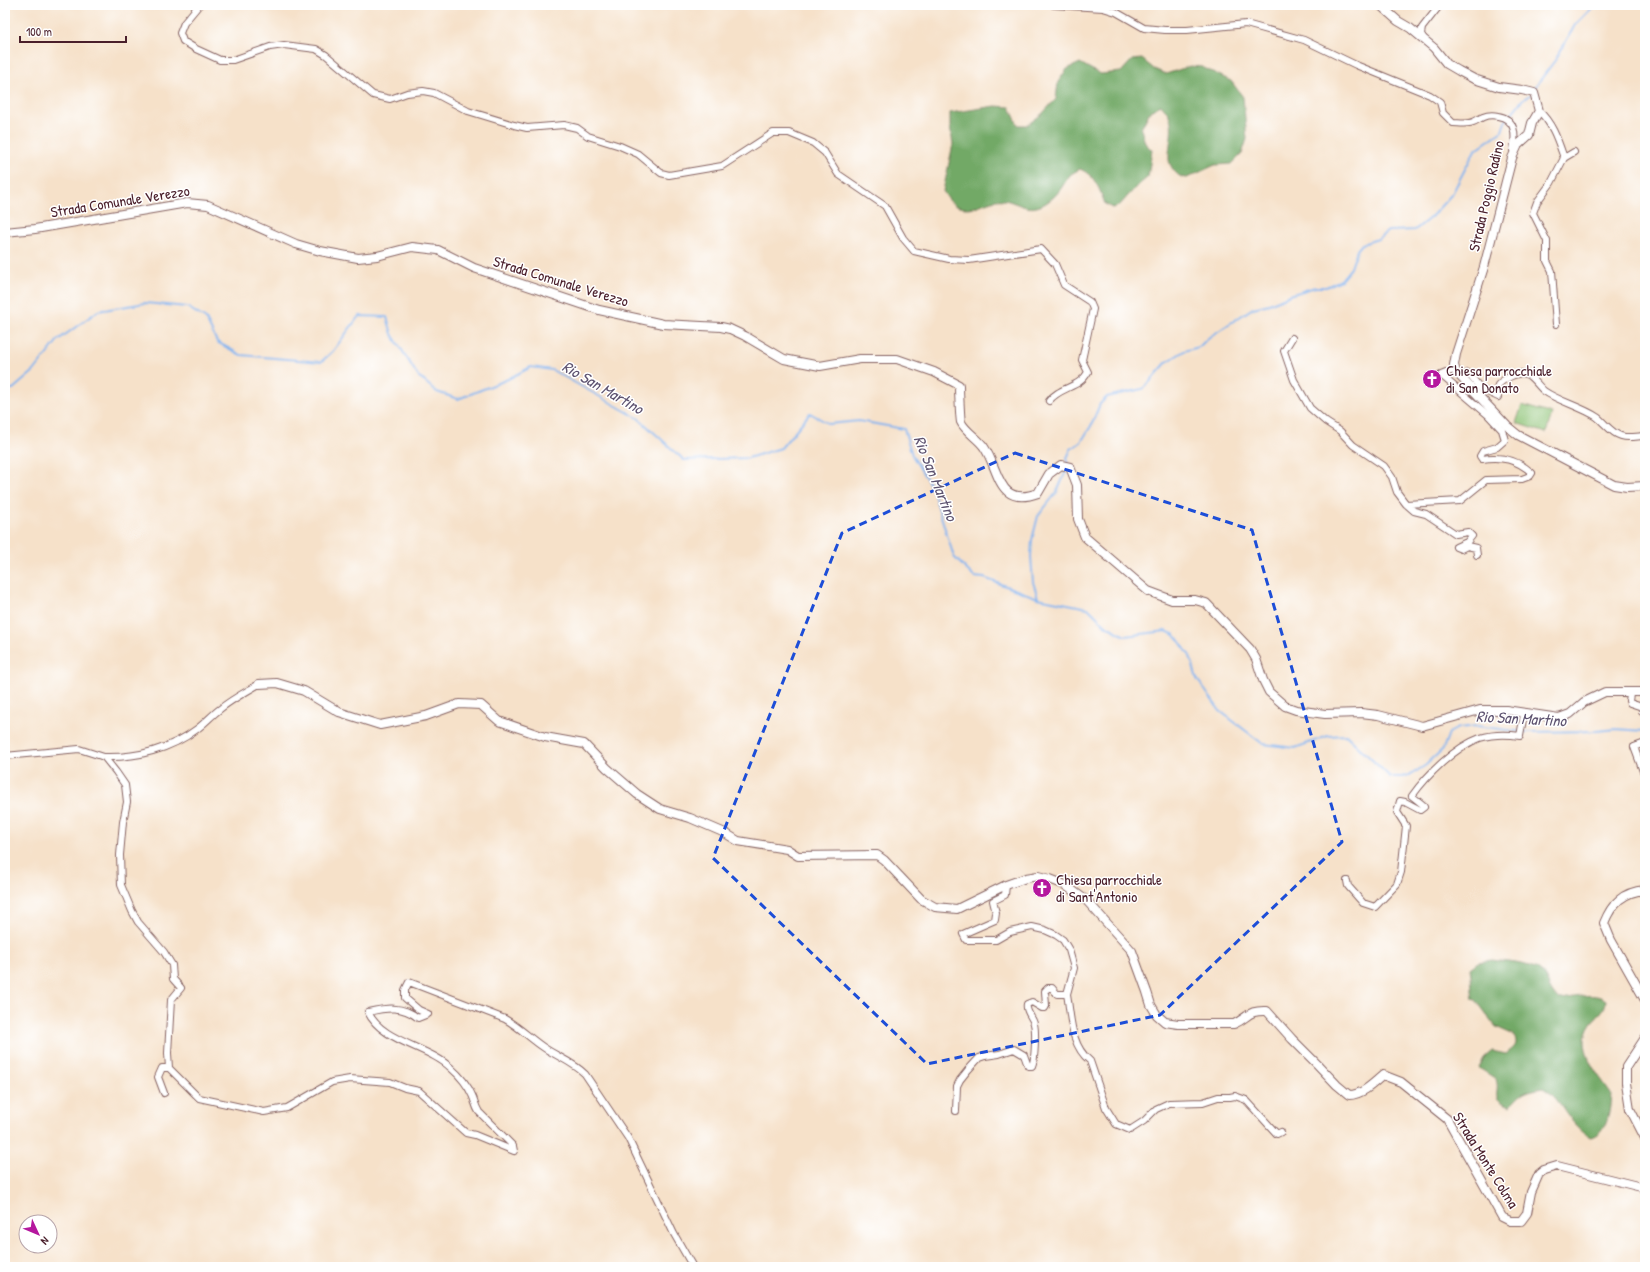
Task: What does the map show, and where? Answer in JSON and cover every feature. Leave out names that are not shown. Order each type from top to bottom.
[{"type":"street","points":[[199,5],[184,23],[180,33],[183,41],[192,47],[220,60],[232,60],[270,47],[284,45],[316,49],[326,55],[373,95],[390,99],[407,93],[423,91],[434,93],[468,111],[514,125],[527,128],[564,125],[577,128],[588,136],[620,146],[638,154],[661,173],[669,175],[722,166],[774,133],[789,133],[813,144],[825,153],[838,174],[884,206],[903,238],[914,251],[949,259],[969,260],[1041,249],[1055,264],[1064,285],[1090,302],[1093,309],[1082,360],[1088,372],[1085,377],[1076,384],[1054,394],[1049,401]]},
{"type":"street","name":"Strada Poggio Radino","points":[[1054,5],[1103,8],[1116,12],[1144,28],[1187,30],[1246,24],[1304,40],[1356,66],[1430,95],[1440,102],[1443,113],[1453,123],[1470,123],[1484,116],[1494,115],[1505,117],[1511,121],[1514,126],[1515,140],[1512,158],[1484,267],[1456,354],[1454,365],[1456,372],[1491,414],[1518,435],[1550,450],[1601,480],[1614,485],[1628,487],[1645,486]]},
{"type":"street","points":[[1380,5],[1398,21],[1410,28],[1434,48],[1447,64],[1474,79],[1499,87],[1532,92],[1539,111],[1547,118],[1556,134],[1564,158]]},
{"type":"street","points":[[1426,42],[1421,34],[1422,28],[1440,5]]},
{"type":"street","points":[[1512,158],[1518,145],[1529,134],[1532,122],[1539,111]]},
{"type":"street","points":[[1556,324],[1552,271],[1547,261],[1546,241],[1534,213],[1537,202],[1551,183],[1564,158],[1574,152]]},
{"type":"street","name":"Strada Comunale Verezzo","points":[[5,232],[187,203],[198,203],[208,205],[296,244],[358,258],[377,256],[412,247],[438,250],[474,268],[599,310],[663,324],[721,327],[745,336],[784,359],[804,364],[820,366],[860,359],[897,359],[934,372],[959,385],[961,422],[982,444],[989,455],[1000,485],[1009,492],[1022,497],[1038,493],[1049,474],[1061,465],[1070,467],[1077,486],[1078,519],[1085,537],[1148,591],[1172,600],[1195,600],[1206,603],[1250,649],[1256,659],[1268,692],[1285,706],[1296,710],[1325,714],[1361,713],[1378,715],[1422,726],[1480,710],[1506,710],[1524,714],[1560,718],[1570,714],[1584,702],[1596,695],[1605,692],[1645,692]]},
{"type":"street","points":[[1292,338],[1284,351],[1294,380],[1310,408],[1326,422],[1340,431],[1353,445],[1384,466],[1392,478],[1397,492],[1406,504],[1414,511],[1426,514],[1456,534],[1468,532],[1472,536],[1467,542],[1456,547],[1461,549],[1467,546],[1476,548],[1477,555]]},
{"type":"street","points":[[1406,504],[1460,501],[1486,480],[1522,479],[1530,476],[1532,473],[1513,460],[1496,457],[1482,459],[1480,456],[1482,451],[1497,447],[1505,440],[1502,430],[1491,414],[1441,375],[1451,371]]},
{"type":"street","points":[[1461,378],[1468,373],[1481,389],[1498,397],[1498,385],[1510,377],[1520,373],[1526,374],[1543,390],[1561,401],[1584,409],[1603,422],[1614,433],[1623,437],[1645,435]]},
{"type":"street","name":"Strada Monte Colma","points":[[259,684],[276,683],[304,691],[339,712],[380,725],[426,716],[459,704],[481,705],[499,721],[545,737],[584,744],[607,768],[637,794],[660,808],[690,818],[725,833],[738,841],[787,849],[798,856],[877,855],[893,869],[921,899],[935,907],[957,909],[1006,885],[1026,878],[1038,876],[1050,879],[1065,885],[1087,901],[1132,951],[1151,1005],[1157,1015],[1165,1022],[1178,1024],[1228,1025],[1241,1021],[1249,1013],[1256,1011],[1267,1011],[1292,1039],[1337,1085],[1349,1095],[1355,1095],[1383,1075],[1401,1082],[1447,1119],[1502,1217],[1510,1222],[1521,1221],[1527,1213],[1531,1192],[1539,1174],[1544,1170],[1557,1166],[1645,1188]]},
{"type":"street","points":[[5,756],[79,749],[104,757],[134,756],[181,740],[197,729],[220,709],[259,684]]},
{"type":"street","points":[[1626,692],[1630,694],[1630,703],[1642,707],[1642,711],[1645,713]]},
{"type":"street","points":[[1348,881],[1348,886],[1363,903],[1375,907],[1397,884],[1401,872],[1406,826],[1398,812],[1400,801],[1420,810],[1424,807],[1412,796],[1432,771],[1463,748],[1480,738],[1498,735],[1520,736],[1524,714]]},
{"type":"street","points":[[1643,766],[1634,747],[1645,744]]},
{"type":"street","points":[[104,757],[122,780],[127,793],[128,802],[123,822],[120,855],[121,885],[138,922],[164,952],[172,965],[173,979],[181,988],[171,1000],[168,1053],[169,1068],[199,1098],[264,1112],[287,1108],[332,1082],[350,1080],[390,1082],[405,1088],[420,1091],[466,1133],[475,1135],[514,1152],[513,1146],[479,1112],[475,1106],[473,1096],[451,1068],[386,1032],[372,1021],[368,1012],[387,1008],[399,1008],[418,1018],[428,1014],[419,1010],[405,998],[405,990],[409,982],[492,1013],[515,1025],[542,1046],[561,1059],[575,1066],[585,1074],[628,1138],[674,1234],[693,1267]]},
{"type":"street","points":[[1006,885],[1005,895],[993,901],[996,913],[995,920],[963,934],[966,940],[996,940],[1010,932],[1032,927],[1056,934],[1063,940],[1069,950],[1074,968],[1067,994],[1076,1044],[1084,1056],[1090,1060],[1106,1108],[1116,1124],[1130,1130],[1144,1121],[1156,1109],[1169,1103],[1202,1102],[1218,1097],[1230,1098],[1235,1096],[1246,1100],[1277,1134],[1280,1132]]},
{"type":"street","points":[[1645,890],[1633,891],[1618,900],[1609,911],[1604,923],[1645,1000]]},
{"type":"street","points":[[956,1111],[957,1086],[960,1080],[979,1058],[1014,1049],[1024,1054],[1028,1066],[1032,1066],[1035,1034],[1034,1024],[1026,1009],[1027,1004],[1032,1002],[1042,1008],[1045,1008],[1045,991],[1050,987],[1057,994],[1067,994]]},
{"type":"street","points":[[1645,1038],[1626,1067],[1626,1083],[1630,1109],[1645,1138]]},
{"type":"street","points":[[164,1093],[158,1077],[162,1068],[169,1068]]},
{"type":"highlighted area","points":[[1015,453],[1252,530],[1342,842],[1160,1015],[927,1064],[713,858],[842,533]]},
{"type":"green space","points":[[1142,59],[1154,69],[1166,74],[1190,66],[1202,67],[1231,81],[1243,97],[1247,139],[1242,154],[1232,164],[1215,165],[1187,178],[1178,175],[1173,169],[1169,160],[1171,120],[1161,105],[1150,111],[1141,129],[1145,143],[1152,150],[1148,177],[1135,188],[1119,206],[1112,208],[1105,204],[1099,188],[1093,179],[1090,175],[1080,169],[1070,175],[1054,197],[1046,203],[1032,208],[1009,201],[996,200],[974,207],[965,208],[954,205],[948,199],[943,191],[953,144],[950,127],[950,113],[995,106],[1010,107],[1018,125],[1027,125],[1042,114],[1056,99],[1058,82],[1067,69],[1080,63],[1100,74],[1121,72],[1132,60]]},
{"type":"green space","points":[[1522,405],[1552,414],[1546,433],[1516,423]]},
{"type":"green space","points":[[1492,960],[1510,962],[1536,968],[1543,974],[1556,997],[1560,999],[1590,995],[1601,997],[1606,1000],[1603,1010],[1591,1023],[1586,1032],[1585,1042],[1589,1060],[1611,1093],[1609,1113],[1605,1126],[1596,1135],[1590,1137],[1584,1132],[1554,1097],[1543,1088],[1521,1095],[1511,1106],[1500,1101],[1497,1098],[1496,1079],[1479,1068],[1484,1058],[1492,1051],[1506,1054],[1516,1044],[1514,1035],[1496,1027],[1476,1000],[1473,999],[1470,968],[1478,962]]},
{"type":"waterway","points":[[1532,91],[1556,59],[1575,25],[1595,5]]},
{"type":"waterway","points":[[1067,464],[1067,458],[1071,449],[1081,442],[1091,426],[1100,404],[1107,397],[1142,389],[1167,362],[1184,351],[1199,347],[1208,338],[1253,308],[1269,304],[1315,287],[1326,287],[1341,280],[1351,268],[1357,250],[1362,244],[1378,239],[1388,231],[1415,230],[1431,217],[1452,194],[1475,150],[1502,131],[1505,122],[1523,99],[1530,95]]},
{"type":"waterway","name":"Rio San Martino","points":[[5,389],[13,389],[34,371],[58,340],[98,311],[145,303],[187,307],[206,319],[217,342],[241,355],[321,362],[333,351],[359,316],[387,317],[392,334],[418,376],[437,392],[458,399],[506,380],[531,367],[552,370],[638,418],[684,460],[748,458],[781,448],[810,413],[829,424],[859,421],[904,429],[912,455],[932,488],[954,557],[974,577],[984,578],[1038,598],[1088,608],[1105,625],[1125,636],[1166,631],[1175,635],[1190,656],[1197,679],[1220,711],[1263,744],[1295,748],[1328,736],[1346,735],[1390,777],[1402,777],[1412,774],[1426,765],[1443,749],[1449,733],[1458,728],[1477,726],[1524,732],[1597,731],[1615,729],[1645,731]]},
{"type":"waterway","points":[[1038,598],[1033,582],[1031,557],[1032,540],[1038,516],[1057,492],[1067,469]]},
{"type":"place","name":"Chiesa parrocchiale di San Donato","points":[[1432,379]]},
{"type":"place","name":"Chiesa parrocchiale di Sant'Antonio","points":[[1042,888]]}]
